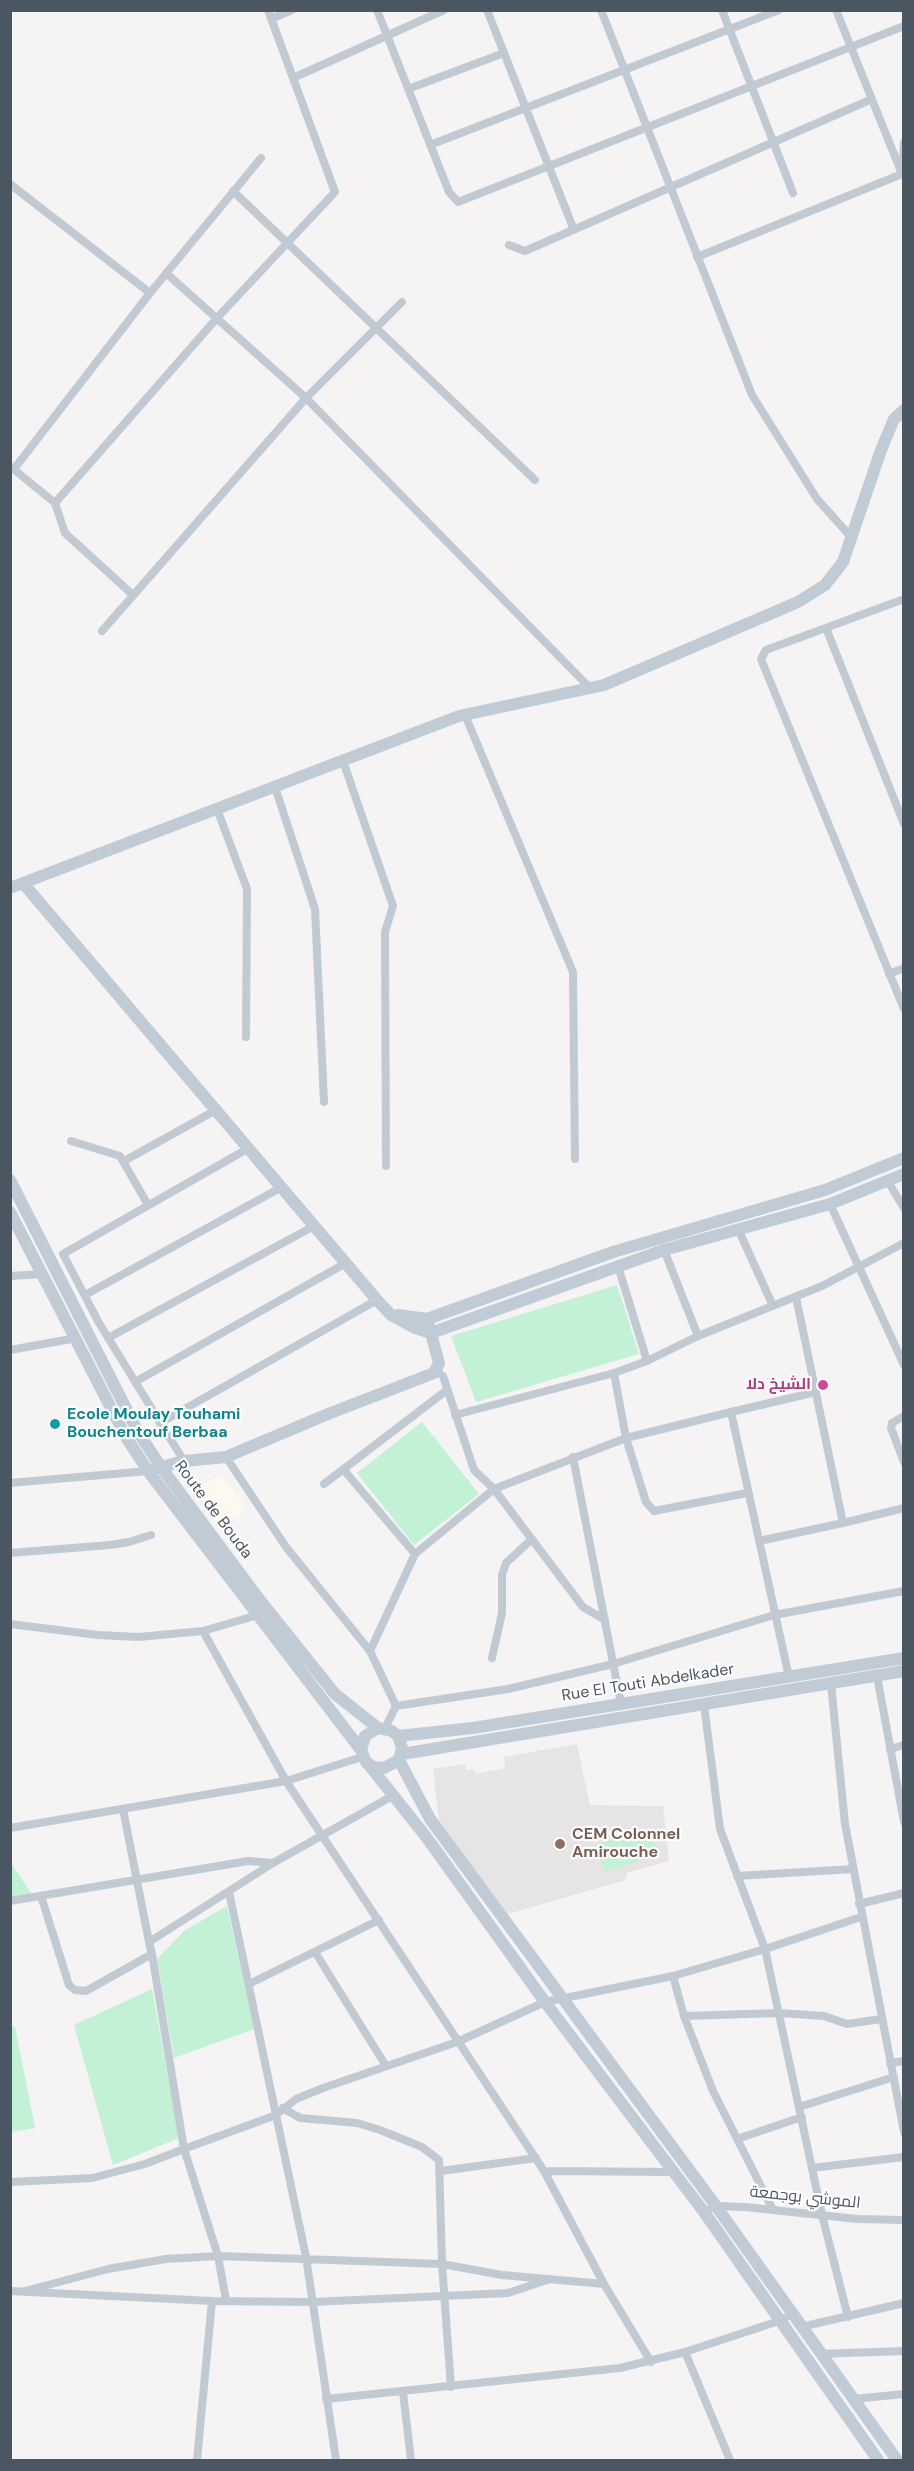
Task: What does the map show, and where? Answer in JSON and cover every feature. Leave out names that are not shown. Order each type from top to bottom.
[{"type":"main road","points":[[10,888],[465,715],[604,685],[798,602],[825,585],[843,562],[881,450],[894,419],[903,410]]},
{"type":"main road","points":[[23,883],[218,1109],[377,1300],[391,1315],[415,1328],[431,1332],[664,1250],[830,1204],[903,1174]]},
{"type":"main road","points":[[391,1315],[427,1319],[613,1252],[825,1190],[903,1158]]},
{"type":"main road","name":"Route de Bouda","points":[[12,1182],[138,1431],[154,1469],[258,1616],[394,1795],[545,2002],[672,2172],[787,2317]]},
{"type":"main road","name":"Route de Bouda","points":[[10,1212],[77,1338],[126,1437],[335,1694],[382,1728]]},
{"type":"main road","points":[[154,1469],[184,1461],[226,1457],[437,1371],[439,1363],[427,1319]]},
{"type":"main road","name":"Rue El Touti Abdelkader","points":[[398,1736],[473,1728],[903,1658]]},
{"type":"main road","name":"Rue El Touti Abdelkader","points":[[400,1757],[903,1671]]},
{"type":"main road","points":[[400,1757],[384,1768],[373,1767],[363,1756],[365,1736],[382,1728],[398,1736],[400,1757],[430,1819],[716,2206],[878,2460]]},
{"type":"main road","points":[[787,2317],[801,2327],[897,2460]]},
{"type":"street","points":[[55,503],[217,318],[335,192],[269,15],[292,10]]},
{"type":"street","points":[[377,10],[449,192],[458,202],[903,26]]},
{"type":"street","points":[[292,78],[444,10]]},
{"type":"street","points":[[487,10],[574,230]]},
{"type":"street","points":[[601,10],[645,128],[752,394],[817,500],[852,538]]},
{"type":"street","points":[[722,10],[793,193]]},
{"type":"street","points":[[430,145],[526,110],[779,10]]},
{"type":"street","points":[[836,10],[902,174]]},
{"type":"street","points":[[408,89],[504,53]]},
{"type":"street","points":[[509,245],[525,251],[872,99]]},
{"type":"street","points":[[902,174],[903,143]]},
{"type":"street","points":[[133,595],[65,533],[55,503],[12,468],[166,273],[261,158]]},
{"type":"street","points":[[697,257],[902,174]]},
{"type":"street","points":[[10,184],[150,293]]},
{"type":"street","points":[[233,191],[535,480]]},
{"type":"street","points":[[166,273],[306,398],[590,688]]},
{"type":"street","points":[[102,631],[306,398],[402,302]]},
{"type":"street","points":[[903,599],[766,650],[761,659],[903,1009]]},
{"type":"street","points":[[826,628],[900,803],[903,824]]},
{"type":"street","points":[[465,715],[573,972],[575,1159]]},
{"type":"street","points":[[343,761],[393,906],[385,932],[386,1166]]},
{"type":"street","points":[[275,787],[315,909],[324,1102]]},
{"type":"street","points":[[217,809],[247,888],[246,1037]]},
{"type":"street","points":[[889,974],[903,968]]},
{"type":"street","points":[[124,1161],[218,1109]]},
{"type":"street","points":[[71,1141],[115,1153],[124,1161],[148,1205]]},
{"type":"street","points":[[184,1461],[108,1338],[65,1259],[64,1252],[249,1148]]},
{"type":"street","points":[[887,1180],[903,1208]]},
{"type":"street","points":[[85,1295],[282,1187]]},
{"type":"street","points":[[830,1204],[857,1268],[903,1365]]},
{"type":"street","points":[[108,1338],[314,1226]]},
{"type":"street","points":[[739,1231],[773,1306]]},
{"type":"street","points":[[455,1415],[614,1373],[647,1361],[698,1336],[796,1297],[903,1243]]},
{"type":"street","points":[[664,1250],[698,1336]]},
{"type":"street","points":[[135,1382],[346,1263]]},
{"type":"street","points":[[618,1266],[647,1361]]},
{"type":"street","points":[[10,1276],[43,1274]]},
{"type":"street","points":[[796,1297],[843,1523]]},
{"type":"street","points":[[160,1423],[377,1300]]},
{"type":"street","points":[[10,1350],[77,1338]]},
{"type":"street","points":[[437,1371],[443,1376],[474,1470],[494,1489],[583,1607],[605,1620]]},
{"type":"street","points":[[614,1373],[626,1438],[646,1502],[654,1511],[747,1493]]},
{"type":"street","points":[[324,1484],[447,1390]]},
{"type":"street","points":[[370,1651],[415,1554],[494,1489],[626,1438],[816,1392]]},
{"type":"street","points":[[731,1412],[789,1677]]},
{"type":"street","points":[[903,1416],[892,1423],[891,1428],[903,1462]]},
{"type":"street","points":[[226,1457],[286,1547],[370,1651],[396,1706]]},
{"type":"street","points":[[573,1457],[621,1704]]},
{"type":"street","points":[[10,1483],[154,1469]]},
{"type":"street","points":[[343,1469],[415,1554]]},
{"type":"street","points":[[759,1541],[903,1508]]},
{"type":"street","points":[[10,1554],[110,1545],[151,1535]]},
{"type":"street","points":[[492,1658],[502,1613],[502,1575],[506,1563],[532,1539]]},
{"type":"street","points":[[382,1728],[396,1706],[508,1689],[613,1664],[774,1615],[903,1591]]},
{"type":"street","points":[[10,1624],[98,1635],[139,1637],[203,1631],[258,1616]]},
{"type":"street","points":[[203,1631],[286,1782],[544,2171],[604,2284],[651,2362]]},
{"type":"street","points":[[877,1676],[903,1822]]},
{"type":"street","points":[[831,1684],[844,1824],[903,2132]]},
{"type":"street","points":[[704,1705],[720,1829],[765,1949],[822,2215],[848,2317]]},
{"type":"street","points":[[890,1749],[903,1745]]},
{"type":"street","points":[[10,1828],[286,1782],[363,1756]]},
{"type":"street","points":[[148,1941],[230,1892],[273,1863],[394,1795]]},
{"type":"street","points":[[123,1809],[135,1881],[152,1954],[184,2149],[218,2256],[226,2300]]},
{"type":"street","points":[[10,1901],[248,1861],[273,1863]]},
{"type":"street","points":[[737,1876],[853,1869]]},
{"type":"street","points":[[230,1892],[306,2258],[336,2460]]},
{"type":"street","points":[[859,1904],[903,1893]]},
{"type":"street","points":[[41,1896],[58,1956],[69,1985],[75,1990],[93,1989],[152,1954]]},
{"type":"street","points":[[10,2182],[92,2178],[145,2164],[276,2115],[284,2108],[314,2092],[457,2042],[545,2002],[673,1976],[861,1917]]},
{"type":"street","points":[[249,1984],[379,1920]]},
{"type":"street","points":[[315,1952],[386,2066]]},
{"type":"street","points":[[673,1976],[684,2016],[713,2091],[773,2210]]},
{"type":"street","points":[[684,2016],[780,2013],[824,2016],[847,2024],[881,2019]]},
{"type":"street","points":[[890,2064],[903,2061]]},
{"type":"street","points":[[799,2107],[894,2077]]},
{"type":"street","points":[[284,2108],[300,2118],[357,2123],[380,2130],[433,2153],[439,2160],[442,2264],[451,2387]]},
{"type":"street","points":[[737,2139],[802,2117]]},
{"type":"street","points":[[812,2168],[903,2157]]},
{"type":"street","points":[[441,2170],[536,2158]]},
{"type":"street","points":[[544,2171],[672,2172]]},
{"type":"street","points":[[704,2212],[716,2206]]},
{"type":"street","name":"الموشي بوجمعة","points":[[716,2206],[903,2220]]},
{"type":"street","points":[[25,2291],[108,2269],[166,2259],[218,2256],[442,2264],[502,2275],[604,2284]]},
{"type":"street","points":[[10,2291],[212,2301],[312,2302],[508,2293],[554,2278]]},
{"type":"street","points":[[197,2460],[212,2301]]},
{"type":"street","points":[[801,2327],[903,2303]]},
{"type":"street","points":[[326,2399],[620,2368],[685,2352],[787,2317]]},
{"type":"street","points":[[820,2354],[903,2351]]},
{"type":"street","points":[[685,2352],[730,2460]]},
{"type":"street","points":[[403,2392],[411,2460]]},
{"type":"street","points":[[853,2399],[903,2394]]},
{"type":"shaded area","points":[[221,1473],[247,1510],[221,1527],[196,1491]]},
{"type":"shaded area","name":"CEM Colonnel Amirouche","points":[[577,1744],[590,1805],[663,1806],[669,1861],[627,1873],[625,1880],[508,1914],[440,1828],[433,1769],[464,1764],[467,1770],[473,1769],[476,1774],[505,1768],[504,1757]]},
{"type":"green space","points":[[617,1285],[639,1354],[476,1402],[451,1336]]},
{"type":"green space","points":[[422,1422],[479,1494],[414,1545],[357,1473]]},
{"type":"green space","points":[[650,1829],[658,1855],[605,1872],[596,1845]]},
{"type":"green space","points":[[11,1863],[33,1896],[11,1900]]},
{"type":"green space","points":[[227,1906],[254,2029],[174,2058],[157,1959],[185,1930]]},
{"type":"green space","points":[[152,1989],[179,2138],[113,2165],[74,2025]]},
{"type":"green space","points":[[15,2026],[35,2128],[11,2132],[10,2027]]},
{"type":"place","name":"الشيخ دلا","points":[[823,1385]]},
{"type":"place","name":"Ecole Moulay Touhami Bouchentouf Berbaa","points":[[55,1424]]},
{"type":"place","name":"CEM Colonnel Amirouche","points":[[560,1844]]}]
